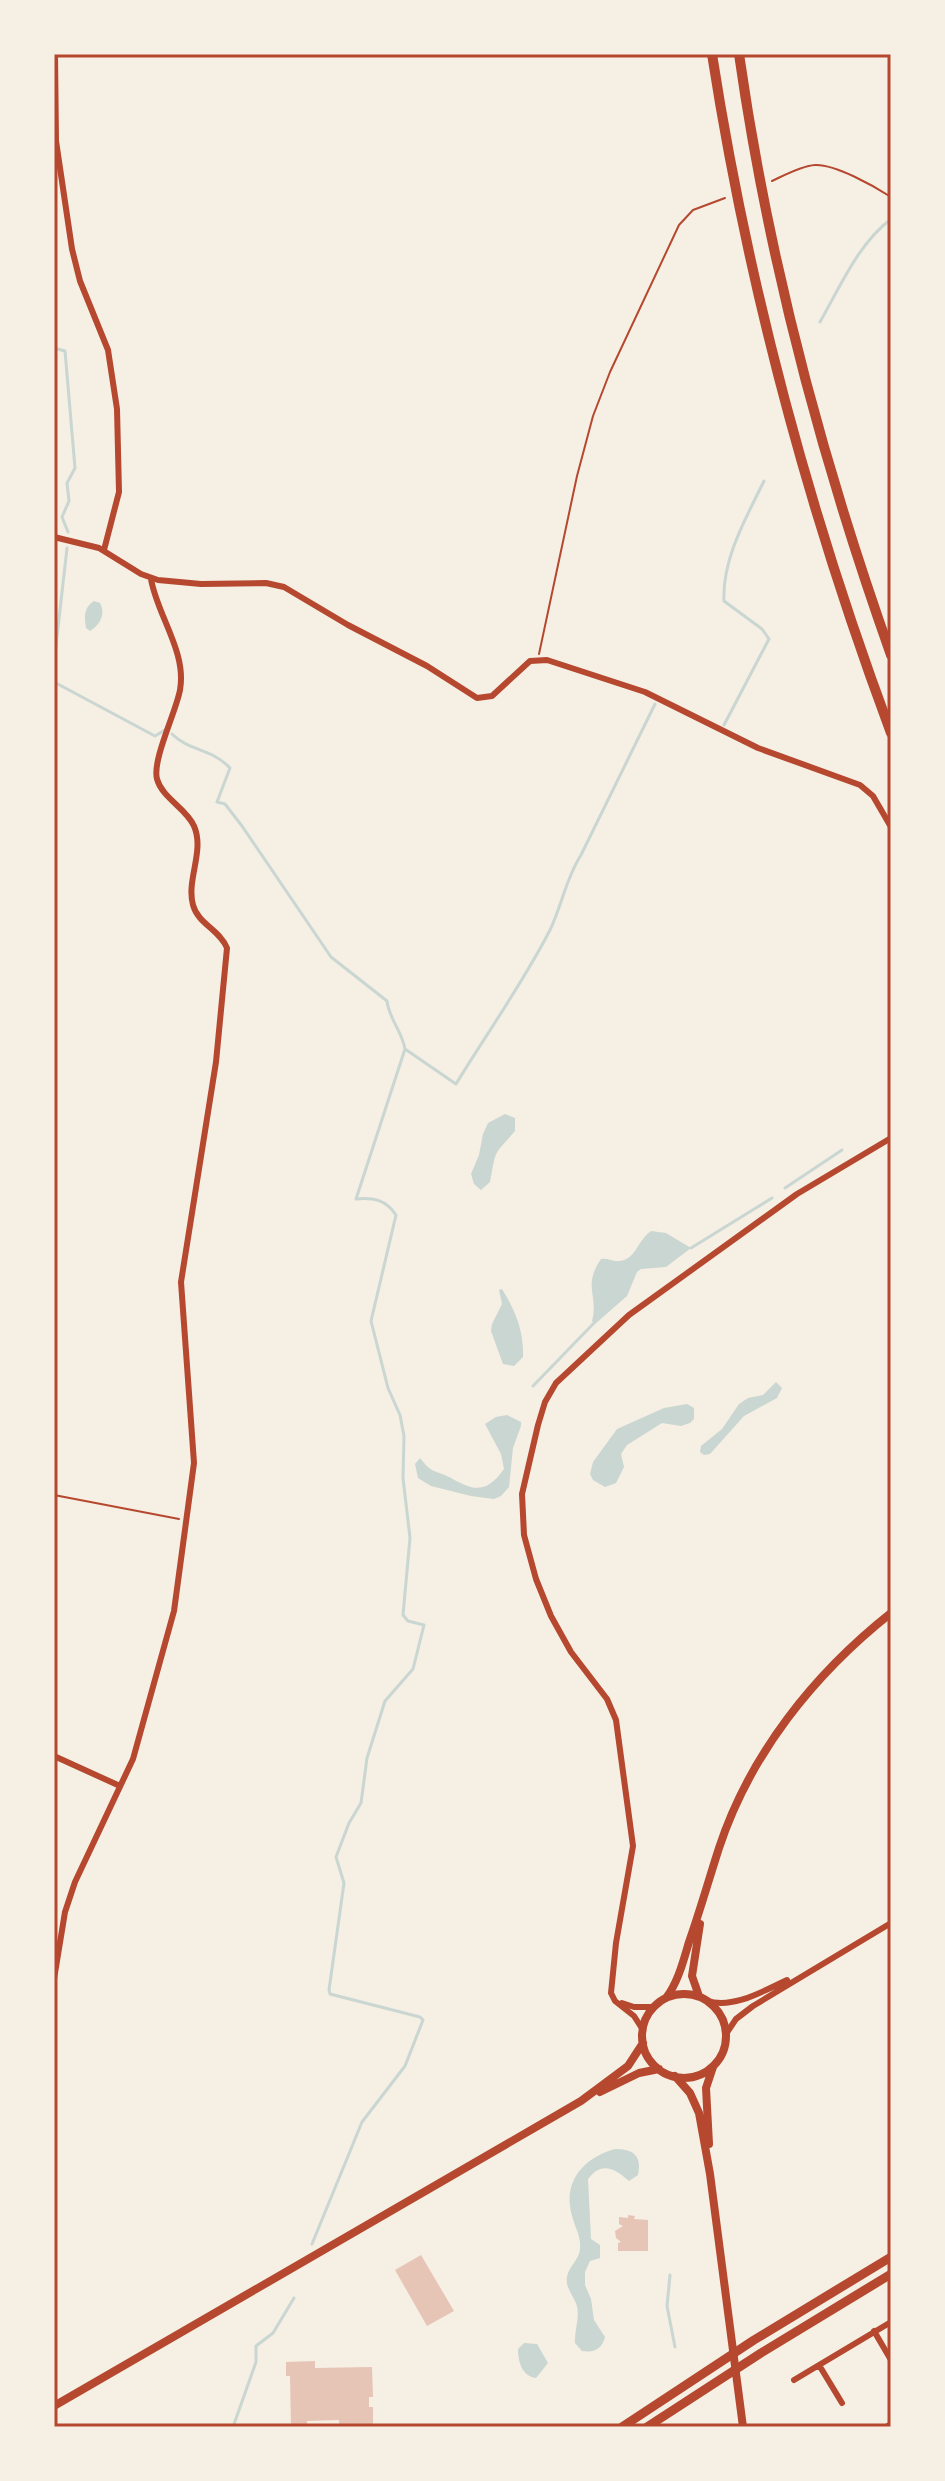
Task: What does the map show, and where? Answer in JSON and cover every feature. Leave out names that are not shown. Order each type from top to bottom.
[{"type":"highway","points":[[712,54],[747,246],[785,405],[836,578],[891,733]]},
{"type":"highway","points":[[739,54],[764,194],[799,352],[840,500],[891,655]]},
{"type":"highway","points":[[622,2427],[754,2340],[891,2257]]},
{"type":"highway","points":[[647,2427],[891,2274]]},
{"type":"main road","points":[[715,2063],[697,2075],[675,2076],[659,2069],[649,2058],[643,2043],[647,2017],[675,1984],[735,1808],[777,1734],[803,1698],[834,1664],[891,1613]]},
{"type":"main road","points":[[709,1881],[693,1964],[693,1983],[703,1999],[719,2013],[726,2034],[723,2050],[708,2076],[706,2088],[710,2174]]},
{"type":"main road","points":[[666,1998],[680,1994],[703,1999]]},
{"type":"main road","points":[[581,2101],[628,2066],[643,2043]]},
{"type":"main road","points":[[54,2406],[581,2101],[639,2073],[659,2069]]},
{"type":"main road","points":[[675,2076],[695,2102],[710,2174],[743,2427]]},
{"type":"street","points":[[55,54],[56,141],[73,259],[108,350],[117,409],[119,492],[104,550]]},
{"type":"street","points":[[54,537],[104,550],[151,579],[193,584],[266,583],[284,587],[427,666],[477,698],[492,696],[522,666],[538,659],[645,692],[758,748],[855,782],[873,796],[891,827]]},
{"type":"street","points":[[54,1979],[65,1912],[75,1882],[133,1759],[174,1611],[194,1463],[181,1282],[216,1062],[227,948],[219,934],[198,916],[192,903],[196,830],[156,777],[181,678],[179,659],[157,607],[151,579]]},
{"type":"street","points":[[643,2030],[634,2016],[615,2001],[611,1988],[616,1943],[632,1862],[632,1827],[613,1710],[571,1652],[551,1616],[536,1579],[521,1516],[522,1494],[540,1416],[549,1395],[562,1377],[629,1315],[797,1194],[891,1138]]},
{"type":"street","points":[[54,1756],[120,1786]]},
{"type":"street","points":[[726,2034],[743,2013],[891,1923]]},
{"type":"street","points":[[703,1999],[721,2004],[748,1997],[819,1964]]},
{"type":"street","points":[[611,1988],[614,1997],[627,2005],[654,2007]]},
{"type":"street","points":[[794,2380],[891,2322]]},
{"type":"street","points":[[874,2331],[891,2360]]},
{"type":"street","points":[[819,2365],[842,2403]]},
{"type":"path","points":[[772,181],[818,165],[867,182],[891,197]]},
{"type":"path","points":[[538,659],[577,476],[604,384],[679,225],[693,210],[725,198]]},
{"type":"path","points":[[54,1495],[188,1521]]},
{"type":"shaded area","points":[[94,601],[100,603],[102,615],[97,626],[90,631],[86,628],[85,616],[88,606]]},
{"type":"shaded area","points":[[505,1114],[515,1118],[515,1131],[496,1154],[490,1182],[481,1190],[474,1184],[471,1174],[483,1134],[488,1123]]},
{"type":"shaded area","points":[[651,1231],[666,1233],[691,1248],[666,1267],[637,1272],[627,1296],[595,1324],[592,1321],[592,1284],[601,1259],[625,1260]]},
{"type":"shaded area","points":[[502,1289],[515,1313],[522,1338],[523,1357],[514,1366],[503,1364],[491,1331],[502,1304],[499,1290]]},
{"type":"shaded area","points":[[776,1382],[782,1388],[777,1398],[744,1416],[710,1454],[700,1452],[701,1446],[722,1429],[739,1404],[748,1398],[763,1395]]},
{"type":"shaded area","points":[[687,1404],[694,1408],[694,1419],[690,1423],[681,1426],[662,1423],[627,1445],[621,1454],[624,1467],[616,1483],[605,1487],[593,1480],[590,1474],[593,1462],[617,1429],[664,1408]]},
{"type":"shaded area","points":[[507,1415],[521,1422],[521,1426],[513,1448],[509,1487],[501,1496],[494,1499],[471,1496],[431,1486],[418,1478],[415,1464],[420,1458],[431,1469],[466,1486],[479,1488],[491,1483],[504,1469],[501,1454],[485,1424]]},
{"type":"shaded area","points":[[615,2149],[627,2150],[635,2155],[639,2163],[638,2175],[629,2181],[613,2170],[603,2168],[588,2179],[591,2239],[600,2245],[600,2258],[590,2261],[585,2272],[585,2285],[594,2320],[605,2337],[597,2349],[582,2351],[575,2343],[578,2311],[567,2281],[580,2249],[570,2195],[572,2184],[584,2166]]},
{"type":"shaded area","points":[[524,2343],[537,2344],[548,2363],[536,2378],[527,2374],[520,2363],[518,2349]]},
{"type":"building","points":[[628,2215],[635,2216],[634,2219],[648,2220],[648,2251],[618,2251],[618,2243],[621,2242],[616,2238],[615,2231],[623,2226],[619,2224],[619,2217],[628,2218]]},
{"type":"building","points":[[421,2255],[454,2311],[427,2326],[395,2270]]},
{"type":"building","points":[[315,2361],[315,2368],[372,2367],[373,2397],[369,2397],[369,2407],[373,2407],[373,2426],[339,2427],[339,2420],[307,2421],[307,2427],[291,2427],[290,2376],[286,2376],[286,2362]]},
{"type":"waterway","points":[[820,322],[859,253],[891,219]]},
{"type":"waterway","points":[[54,348],[65,351],[75,468],[67,483],[69,501],[62,517],[68,532]]},
{"type":"waterway","points":[[724,725],[769,639],[762,629],[724,601],[731,554],[764,481]]},
{"type":"waterway","points":[[54,663],[67,548]]},
{"type":"waterway","points":[[54,682],[155,736],[165,730]]},
{"type":"waterway","points":[[405,1049],[456,1084],[517,989],[550,930],[572,873],[655,704]]},
{"type":"waterway","points":[[172,734],[223,761],[230,768],[217,802],[225,804],[242,826],[331,957],[387,1001],[405,1049],[356,1199],[379,1201],[396,1215],[371,1321],[404,1436],[403,1478],[410,1538],[403,1615],[408,1621],[424,1625],[413,1669],[385,1701],[367,1758],[361,1803],[349,1823],[336,1857],[344,1883],[329,1990],[330,1994],[423,2020],[405,2066],[362,2122],[312,2244]]},
{"type":"waterway","points":[[785,1188],[842,1150]]},
{"type":"waterway","points":[[691,1248],[772,1198]]},
{"type":"waterway","points":[[533,1386],[594,1323]]},
{"type":"waterway","points":[[670,2275],[667,2306],[675,2347]]},
{"type":"waterway","points":[[233,2427],[256,2362],[256,2346],[273,2333],[294,2298]]}]
